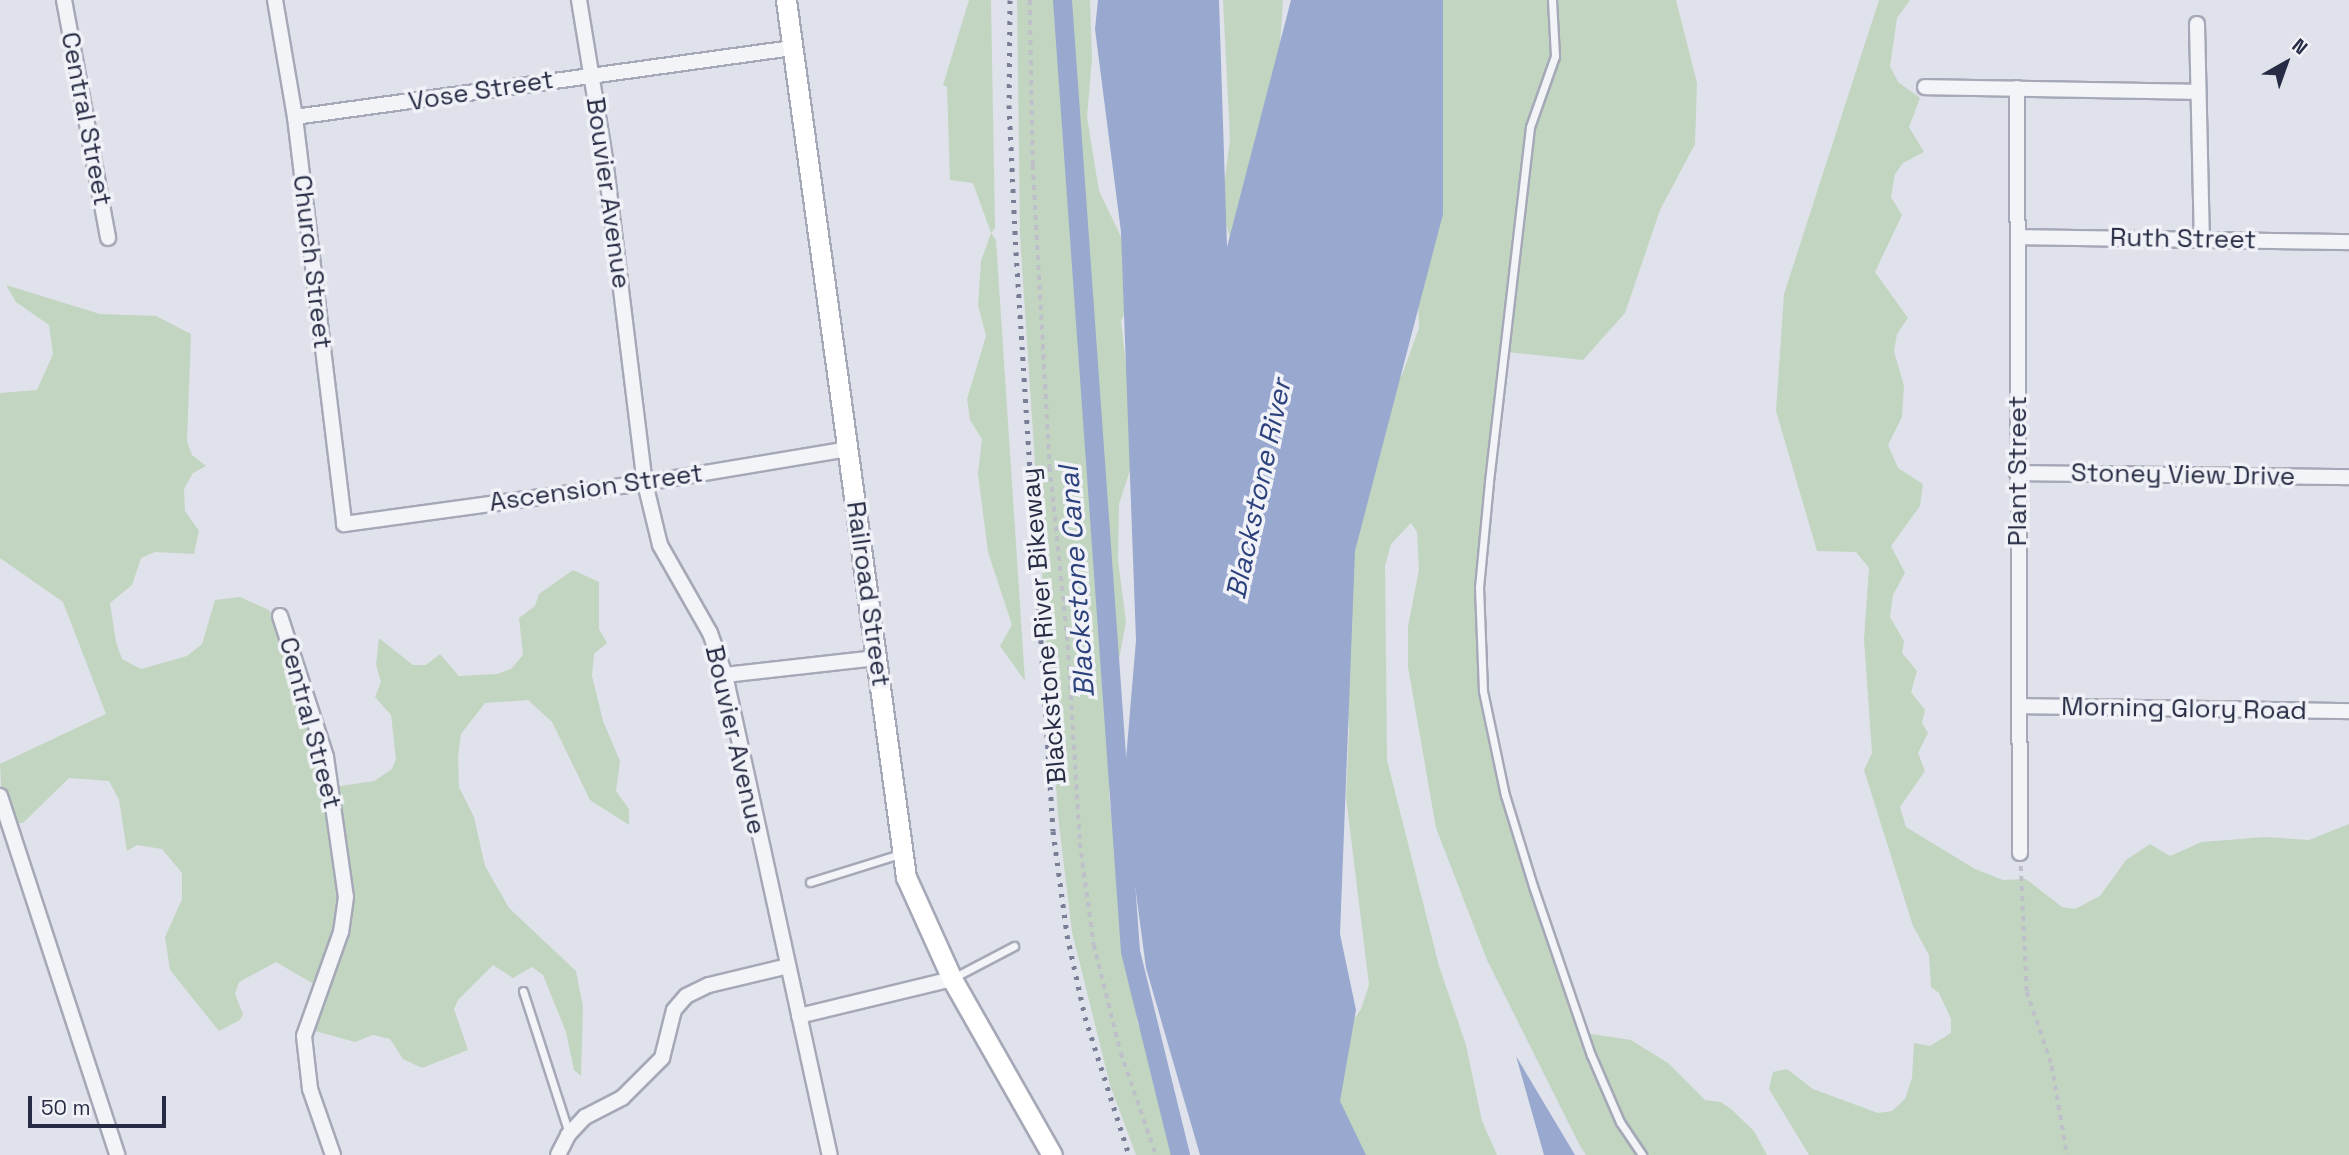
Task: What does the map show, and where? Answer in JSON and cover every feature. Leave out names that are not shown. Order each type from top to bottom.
[{"type":"street","name":"Central Street","points":[[64,0],[108,238]]},
{"type":"street","name":"Church Street","points":[[275,0],[295,117],[344,524]]},
{"type":"street","name":"Bouvier Avenue","points":[[579,0],[592,74],[645,483],[660,545],[710,633],[725,674],[830,1155]]},
{"type":"street","name":"Railroad Street","points":[[786,0],[903,853],[922,919],[952,978],[1052,1155]]},
{"type":"street","points":[[2197,24],[2202,239]]},
{"type":"street","name":"Vose Street","points":[[295,117],[792,48]]},
{"type":"street","points":[[1925,87],[2199,92]]},
{"type":"street","name":"Plant Street","points":[[2017,89],[2020,853]]},
{"type":"street","name":"Ruth Street","points":[[2018,237],[2349,242]]},
{"type":"street","name":"Ascension Street","points":[[344,524],[645,483],[848,449]]},
{"type":"street","name":"Stoney View Drive","points":[[2017,473],[2349,477]]},
{"type":"street","name":"Central Street","points":[[280,616],[326,757],[346,897],[341,932],[304,1036],[310,1089],[333,1155]]},
{"type":"street","points":[[725,674],[876,658]]},
{"type":"street","name":"Morning Glory Road","points":[[2020,706],[2349,711]]},
{"type":"street","points":[[0,796],[117,1155]]},
{"type":"street","points":[[558,1155],[569,1133],[585,1117],[622,1098],[662,1058],[674,1010],[686,996],[709,985],[788,966]]},
{"type":"street","points":[[799,1016],[952,978]]},
{"type":"lane","points":[[1552,0],[1555,56],[1530,127],[1489,482],[1479,587],[1483,691],[1505,795],[1533,886],[1591,1055],[1620,1122],[1642,1155]]},
{"type":"lane","points":[[810,882],[903,853]]},
{"type":"lane","points":[[952,978],[1014,946]]},
{"type":"lane","points":[[523,990],[569,1133]]},
{"type":"path","name":"Blackstone River Bikeway","points":[[1030,0],[1050,467],[1068,645],[1080,843],[1094,945],[1121,1053],[1156,1155]]},
{"type":"path","points":[[2020,853],[2026,992],[2052,1066],[2067,1155]]},
{"type":"green space","points":[[969,0],[991,0],[995,228],[991,233],[973,183],[950,180],[947,87],[943,85]]},
{"type":"green space","points":[[1017,0],[1090,0],[1092,58],[1087,117],[1099,191],[1138,272],[1136,290],[1121,321],[1136,452],[1119,504],[1118,560],[1126,622],[1109,713],[1109,794],[1118,882],[1136,958],[1137,1022],[1151,1055],[1167,1131],[1180,1155],[1136,1155],[1110,1085],[1072,932],[1058,816],[1020,235]]},
{"type":"green space","points":[[1223,0],[1283,0],[1275,117],[1233,248],[1221,207],[1230,140]]},
{"type":"green space","points":[[1440,0],[1676,0],[1697,83],[1695,144],[1660,210],[1625,313],[1583,360],[1506,352],[1478,583],[1482,685],[1505,792],[1585,1033],[1631,1040],[1668,1063],[1705,1100],[1721,1102],[1731,1109],[1754,1131],[1767,1155],[1586,1155],[1580,1146],[1487,960],[1436,828],[1408,667],[1408,627],[1419,569],[1417,532],[1411,523],[1391,544],[1385,566],[1387,760],[1439,966],[1466,1045],[1482,1121],[1497,1155],[1339,1155],[1318,1071],[1361,1009],[1369,985],[1346,797],[1349,728],[1342,608],[1364,422],[1402,375],[1419,328],[1417,266]]},
{"type":"green space","points":[[1879,0],[1910,0],[1897,18],[1890,66],[1898,82],[1920,98],[1909,127],[1924,152],[1903,163],[1895,174],[1891,197],[1902,215],[1875,272],[1908,318],[1897,334],[1894,351],[1904,386],[1902,417],[1888,445],[1898,468],[1923,484],[1920,506],[1891,546],[1905,573],[1893,595],[1890,617],[1904,641],[1902,653],[1917,671],[1911,692],[1925,710],[1922,723],[1928,733],[1918,753],[1925,771],[1900,807],[1906,827],[1975,869],[2003,880],[2026,879],[2062,907],[2075,909],[2100,896],[2126,860],[2150,844],[2170,856],[2202,842],[2265,837],[2309,840],[2349,824],[2349,1155],[1809,1155],[1769,1089],[1773,1072],[1787,1069],[1813,1089],[1878,1113],[1892,1111],[1905,1099],[1912,1078],[1914,1043],[1930,1046],[1951,1033],[1951,1019],[1939,993],[1931,987],[1929,955],[1913,926],[1864,770],[1872,753],[1864,639],[1869,568],[1856,552],[1817,551],[1776,411],[1784,294]]},
{"type":"green space","points":[[991,233],[996,240],[1025,681],[1000,646],[1012,625],[988,552],[978,474],[982,439],[970,420],[967,399],[986,336],[978,305],[981,261]]},
{"type":"green space","points":[[6,285],[100,314],[156,316],[191,334],[187,441],[192,455],[206,466],[193,473],[184,489],[185,511],[199,531],[194,554],[155,552],[141,558],[132,585],[110,603],[116,642],[122,659],[141,669],[187,656],[202,644],[215,600],[240,597],[269,610],[292,661],[327,788],[374,781],[392,769],[396,759],[391,715],[375,697],[381,682],[376,665],[379,638],[413,665],[426,665],[440,654],[459,676],[497,674],[511,669],[523,655],[519,618],[535,606],[539,594],[573,570],[599,582],[599,629],[607,643],[594,654],[592,676],[603,721],[620,761],[616,791],[629,809],[629,825],[590,800],[552,722],[528,700],[485,703],[461,734],[458,757],[459,787],[474,817],[485,866],[509,908],[576,971],[583,1007],[581,1076],[574,1070],[566,1032],[543,975],[532,967],[513,978],[493,965],[458,1000],[454,1009],[468,1050],[422,1068],[403,1059],[390,1039],[373,1035],[355,1042],[308,1029],[317,986],[276,962],[239,982],[235,994],[243,1014],[240,1020],[219,1031],[170,970],[165,937],[182,899],[182,873],[162,849],[137,845],[127,851],[119,800],[109,781],[69,778],[23,823],[3,823],[0,764],[106,714],[63,602],[0,558],[0,393],[37,390],[53,354],[49,325],[16,302]]},
{"type":"water","name":"Blackstone River","points":[[1098,0],[1219,0],[1227,247],[1291,0],[1443,0],[1443,214],[1355,551],[1340,934],[1356,1010],[1340,1101],[1366,1155],[1200,1155],[1146,968],[1123,795],[1136,640],[1121,232],[1095,29]]},
{"type":"water","points":[[1516,1056],[1575,1155],[1544,1155]]},
{"type":"waterway","name":"Blackstone Canal","points":[[1062,0],[1130,951],[1180,1155]]},
{"type":"railway","points":[[1010,0],[1009,105],[1016,252],[1053,831],[1067,935],[1085,1017],[1129,1155]]}]
